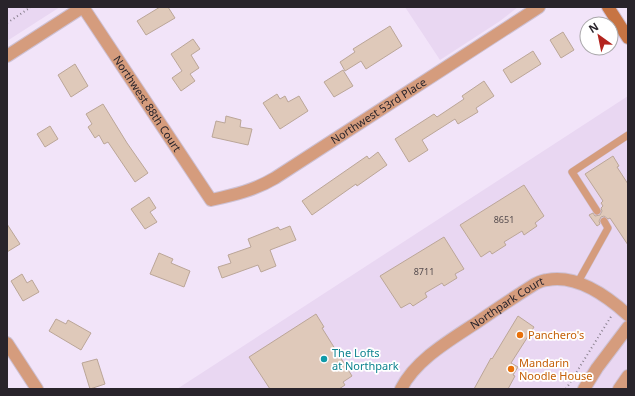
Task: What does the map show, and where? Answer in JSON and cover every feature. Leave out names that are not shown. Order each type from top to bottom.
[{"type":"main road","points":[[608,7],[628,38]]},
{"type":"street","points":[[7,56],[83,7]]},
{"type":"street","name":"Northwest 88th Court","points":[[83,7],[211,200]]},
{"type":"street","name":"Northwest 53rd Place","points":[[211,200],[242,193],[271,181],[539,7]]},
{"type":"street","name":"Northpark Court","points":[[402,389],[406,381],[423,362],[443,345],[535,284],[547,279],[578,282],[590,287],[618,306],[628,315]]},
{"type":"street","points":[[584,389],[597,368],[628,327]]},
{"type":"street","points":[[7,343],[37,389]]},
{"type":"street","points":[[619,389],[628,376]]},
{"type":"lane","points":[[597,211],[572,172],[628,135]]},
{"type":"lane","points":[[578,282],[608,228],[604,221]]},
{"type":"path","points":[[7,23],[31,7]]},
{"type":"path","points":[[566,389],[599,334],[618,306]]},
{"type":"shaded area","points":[[7,7],[60,7],[7,41]]},
{"type":"shaded area","points":[[405,7],[518,7],[500,21],[440,60]]},
{"type":"shaded area","points":[[628,96],[628,389],[177,389]]},
{"type":"building","points":[[160,7],[168,7],[175,18],[146,35],[137,21]]},
{"type":"building","points":[[390,26],[402,46],[366,69],[361,61],[345,71],[340,62],[355,52],[353,49]]},
{"type":"building","points":[[563,32],[574,50],[561,58],[550,40]]},
{"type":"building","points":[[193,39],[200,49],[191,55],[199,68],[190,74],[195,81],[181,91],[172,78],[182,71],[171,54]]},
{"type":"building","points":[[533,51],[541,64],[511,83],[503,70]]},
{"type":"building","points":[[75,64],[88,86],[71,97],[58,75]]},
{"type":"building","points":[[343,70],[353,86],[334,97],[324,82]]},
{"type":"building","points":[[484,81],[494,96],[476,108],[478,112],[458,124],[455,119],[422,140],[428,150],[409,162],[395,139],[434,114],[437,117],[464,99],[462,96]]},
{"type":"building","points":[[277,94],[280,99],[285,96],[288,102],[299,96],[308,111],[280,129],[263,103]]},
{"type":"building","points":[[103,104],[127,143],[148,173],[135,182],[108,142],[104,144],[99,135],[95,138],[88,127],[92,124],[86,114]]},
{"type":"building","points":[[226,116],[241,120],[240,127],[252,129],[248,145],[212,137],[216,121],[225,123]]},
{"type":"building","points":[[50,126],[58,139],[45,147],[37,134]]},
{"type":"building","points":[[378,152],[387,165],[357,186],[356,184],[312,215],[302,201],[367,156],[369,159]]},
{"type":"building","points":[[613,156],[619,166],[617,167],[628,184],[628,245],[610,218],[608,219],[604,216],[601,217],[599,221],[600,224],[597,226],[589,215],[593,213],[595,216],[600,215],[602,211],[601,208],[603,206],[601,203],[603,201],[585,174]]},
{"type":"building","points":[[524,185],[544,216],[535,223],[537,226],[524,235],[522,231],[504,242],[506,245],[492,254],[490,251],[481,257],[460,225]]},
{"type":"building","points":[[149,197],[156,208],[150,212],[157,222],[145,229],[131,209]]},
{"type":"building","points":[[7,224],[20,244],[7,252]]},
{"type":"building","points":[[290,226],[296,240],[270,250],[276,266],[261,272],[258,265],[222,278],[218,267],[231,263],[228,255],[251,247],[248,239],[278,227],[280,230]]},
{"type":"building","points":[[444,237],[464,269],[455,274],[457,278],[444,286],[442,283],[425,293],[427,297],[413,306],[410,303],[401,308],[380,276]]},
{"type":"building","points":[[159,253],[173,259],[171,263],[190,271],[184,287],[150,274]]},
{"type":"building","points":[[22,274],[27,283],[32,280],[39,292],[23,301],[11,281]]},
{"type":"building","points":[[316,314],[324,327],[322,328],[352,376],[343,382],[345,385],[339,389],[270,389],[249,357]]},
{"type":"building","points":[[518,316],[534,327],[511,363],[518,367],[513,375],[515,376],[508,389],[474,389],[491,358],[492,359]]},
{"type":"building","points":[[56,319],[66,324],[68,320],[91,333],[81,350],[49,331]]},
{"type":"building","points":[[97,359],[105,384],[90,389],[82,363]]},
{"type":"place","name":"Panchero's","points":[[520,335]]},
{"type":"place","name":"The Lofts at Northpark","points":[[324,359]]},
{"type":"place","name":"Mandarin Noodle House","points":[[511,369]]}]
